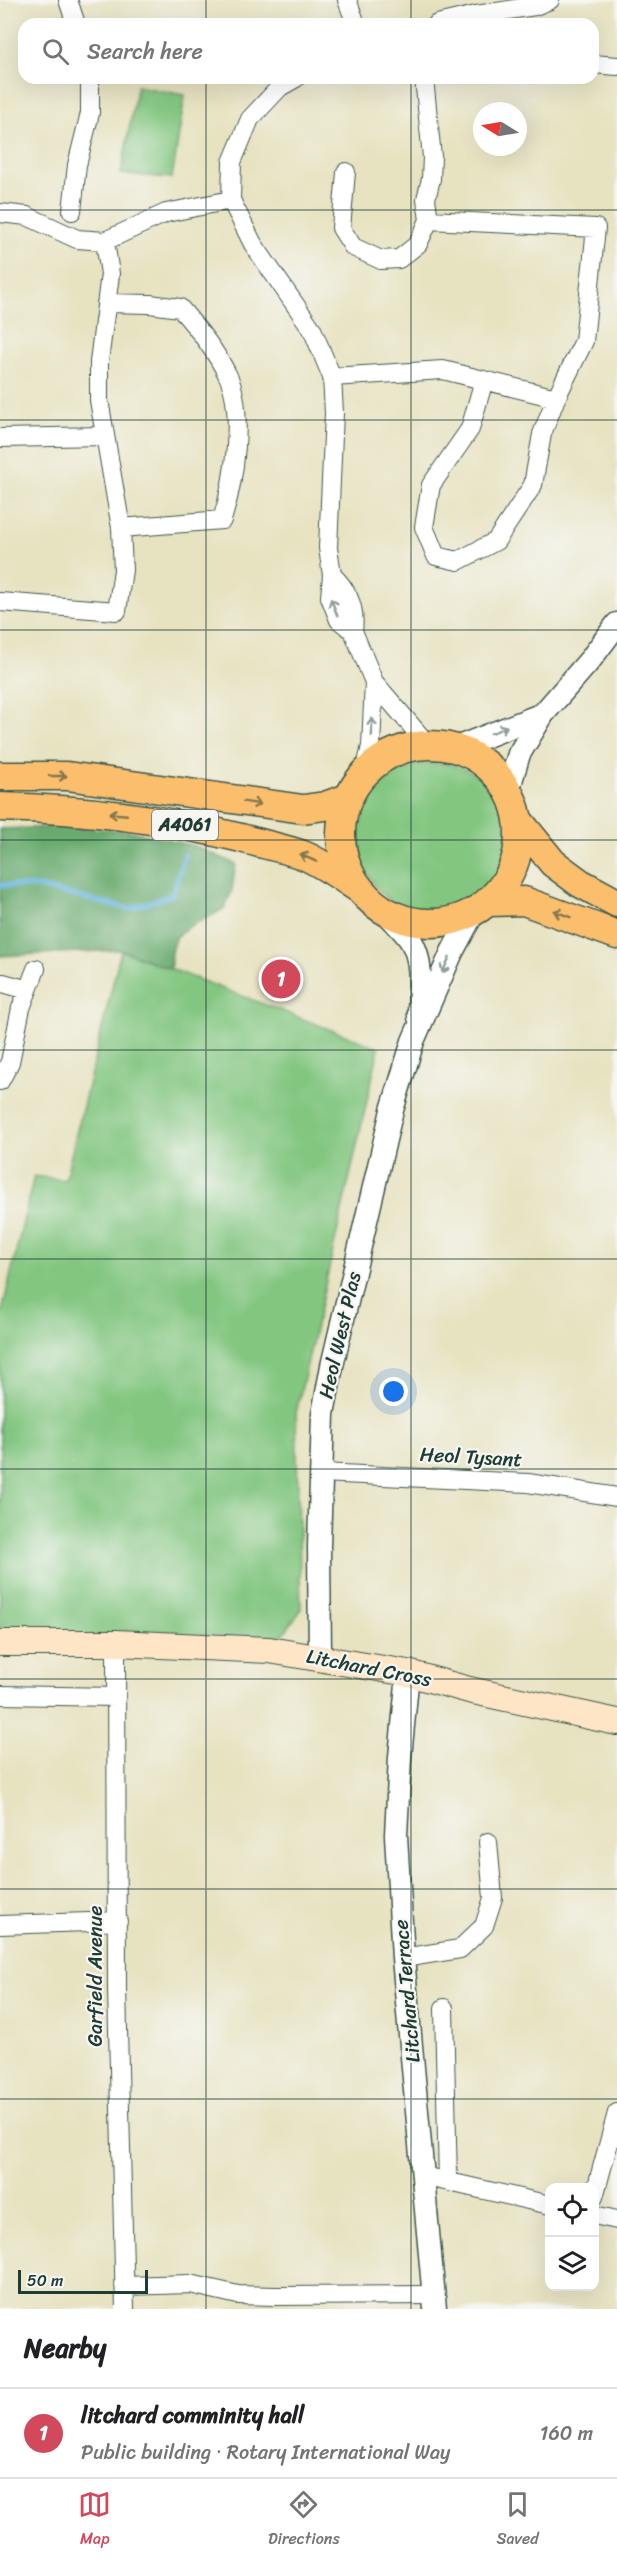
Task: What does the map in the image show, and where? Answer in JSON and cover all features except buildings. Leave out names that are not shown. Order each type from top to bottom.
[{"type":"main road","points":[[617,903],[580,883],[553,863],[519,821],[508,790],[495,772],[477,758],[456,748],[427,744],[393,752],[365,772],[348,798],[342,816],[340,835],[343,854],[358,888],[371,902],[386,912],[414,923],[444,923],[481,908],[524,901],[617,935]]},
{"type":"main road","name":"A4061","points":[[0,777],[67,776],[303,809],[325,806],[348,798]]},
{"type":"main road","name":"A4061","points":[[0,807],[55,808],[108,813],[195,827],[303,855],[358,888]]},
{"type":"main road","points":[[481,908],[504,885],[514,865],[519,844],[519,821]]},
{"type":"main road","name":"Litchard Cross","points":[[0,1643],[116,1643],[244,1648],[320,1656],[408,1673],[469,1690],[617,1722]]},
{"type":"street","points":[[68,0],[74,18]]},
{"type":"street","points":[[347,0],[354,18]]},
{"type":"street","points":[[481,18],[504,6],[535,6],[550,0]]},
{"type":"street","points":[[599,64],[617,66]]},
{"type":"street","points":[[72,211],[77,165],[90,113],[90,84]]},
{"type":"street","points":[[285,84],[250,120],[232,162],[231,200],[253,244],[312,329],[332,377],[334,413],[328,548],[332,575],[345,587],[355,615],[353,631],[374,682],[427,744]]},
{"type":"street","points":[[346,172],[341,228],[353,247],[381,260],[399,259],[418,244],[429,220],[426,199],[431,179],[432,157],[425,84]]},
{"type":"street","points":[[0,213],[27,216],[77,239],[105,241],[166,213],[231,200]]},
{"type":"street","points":[[429,220],[596,228],[584,341],[542,434],[533,485],[496,541],[458,561],[436,556],[424,527],[431,485],[470,429],[484,380]]},
{"type":"street","points":[[0,602],[117,611],[123,570],[121,528],[99,400],[99,362],[110,274],[105,241]]},
{"type":"street","points":[[106,303],[150,304],[180,308],[201,333],[228,376],[237,410],[232,490],[222,520],[121,528]]},
{"type":"street","points":[[332,377],[443,370],[556,399]]},
{"type":"street","points":[[0,438],[104,436]]},
{"type":"street","points":[[508,790],[519,754],[543,714],[590,660],[617,624]]},
{"type":"street","points":[[365,772],[371,746],[374,682]]},
{"type":"street","points":[[456,748],[543,714]]},
{"type":"street","name":"Heol West Plas","points":[[320,1656],[323,1414],[336,1347],[373,1199],[392,1110],[419,1021],[452,952],[481,908]]},
{"type":"street","name":"Heol West Plas","points":[[386,912],[411,941],[415,952],[419,968],[419,1021]]},
{"type":"street","points":[[0,1081],[10,1062],[21,1008],[36,969]]},
{"type":"street","points":[[3,983],[28,990]]},
{"type":"street","name":"Heol Tysant","points":[[321,1473],[528,1483],[617,1497]]},
{"type":"street","name":"Garfield Avenue","points":[[116,1643],[120,2139],[125,2309]]},
{"type":"street","name":"Litchard Terrace","points":[[408,1673],[396,1835],[404,1958],[434,2302]]},
{"type":"street","points":[[0,1695],[116,1696]]},
{"type":"street","points":[[404,1958],[460,1949],[484,1926],[493,1898],[488,1842]]},
{"type":"street","points":[[0,1925],[118,1921]]},
{"type":"street","points":[[444,2008],[448,2182]]},
{"type":"street","points":[[598,2183],[617,2113]]},
{"type":"street","points":[[423,2176],[545,2204]]},
{"type":"street","points":[[599,2216],[617,2220]]},
{"type":"street","points":[[124,2286],[190,2284],[238,2295],[305,2303],[434,2302]]},
{"type":"green space","points":[[137,86],[185,95],[172,178],[121,174]]},
{"type":"green space","points":[[435,763],[450,764],[464,769],[489,785],[505,810],[510,824],[510,854],[505,868],[489,893],[464,909],[450,914],[435,915],[420,914],[406,909],[381,893],[365,868],[360,854],[359,839],[360,824],[365,810],[381,785],[406,769],[420,764]]},
{"type":"green space","points":[[54,827],[131,831],[195,846],[236,864],[232,890],[225,908],[178,935],[173,943],[171,969],[121,950],[0,956],[0,829]]},
{"type":"green space","points":[[121,950],[379,1048],[296,1413],[301,1610],[282,1636],[116,1643],[0,1643],[0,1320],[34,1176],[65,1180]]},
{"type":"waterway","points":[[0,885],[38,887],[129,909],[172,895],[185,855]]},
{"type":"place","name":"litchard comminity hall","points":[[281,979]]}]
